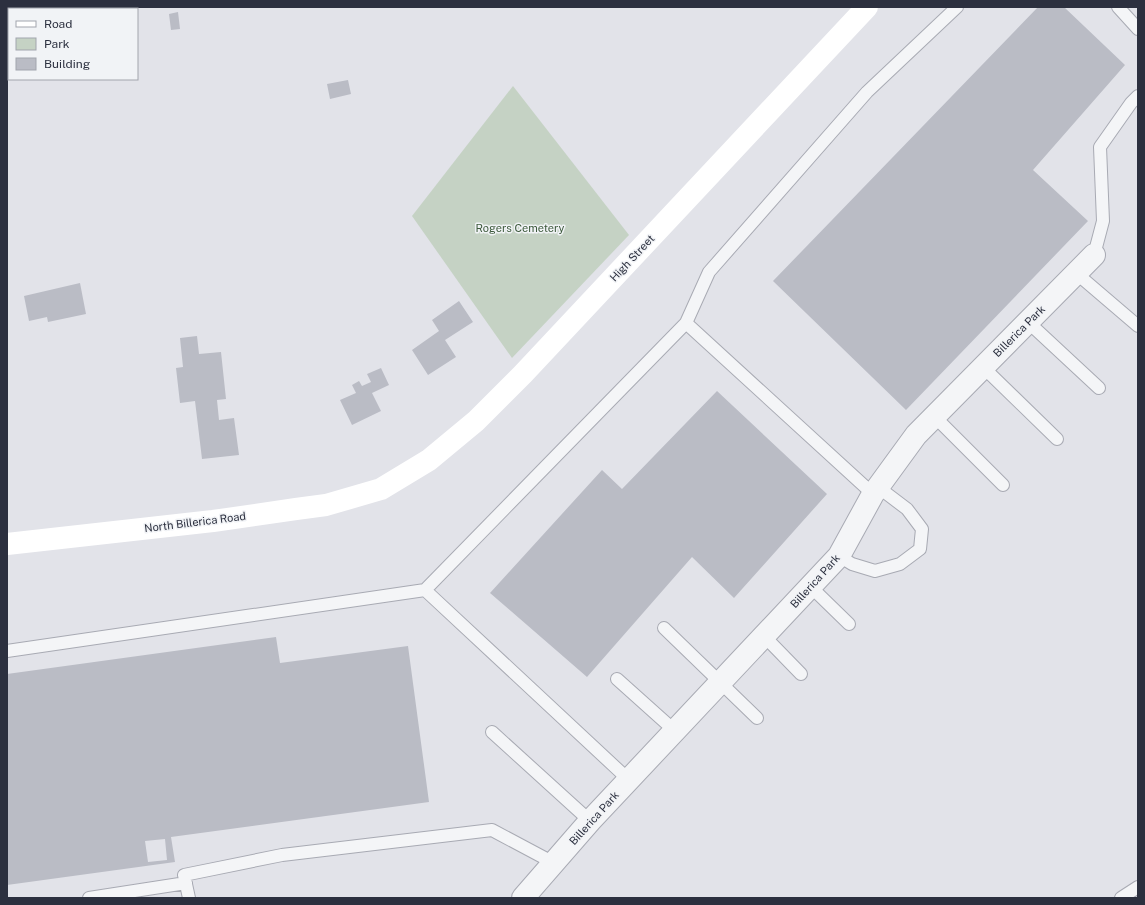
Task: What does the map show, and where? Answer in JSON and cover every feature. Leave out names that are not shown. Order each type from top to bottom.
[{"type":"main road","name":"High Street","points":[[381,489],[429,460],[476,420],[502,395],[867,7]]},
{"type":"main road","name":"North Billerica Road","points":[[7,544],[213,521],[326,505],[381,489]]},
{"type":"street","name":"Billerica Park","points":[[523,898],[590,821],[839,556],[875,491],[916,435],[1094,255]]},
{"type":"lane","points":[[7,651],[425,590],[686,323],[708,272],[867,92],[957,7]]},
{"type":"lane","points":[[1118,7],[1138,29]]},
{"type":"lane","points":[[1094,255],[1103,221],[1100,147],[1131,103],[1138,96]]},
{"type":"lane","points":[[1076,273],[1138,326]]},
{"type":"lane","points":[[1028,322],[1099,388]]},
{"type":"lane","points":[[686,323],[875,491],[907,509],[922,529],[920,549],[900,564],[875,570],[852,564],[839,556]]},
{"type":"lane","points":[[983,368],[1057,439]]},
{"type":"lane","points":[[935,416],[1003,485]]},
{"type":"lane","points":[[810,587],[848,624]]},
{"type":"lane","points":[[425,590],[630,780]]},
{"type":"lane","points":[[664,628],[757,718]]},
{"type":"lane","points":[[764,636],[801,674]]},
{"type":"lane","points":[[617,679],[675,731]]},
{"type":"lane","points":[[492,732],[590,821]]},
{"type":"lane","points":[[189,898],[184,874],[282,855],[492,830],[554,863]]},
{"type":"lane","points":[[89,898],[186,883]]},
{"type":"lane","points":[[1121,898],[1138,887]]},
{"type":"green space","name":"Rogers Cemetery","points":[[513,86],[629,235],[512,358],[412,216]]},
{"type":"building","points":[[1038,7],[1064,7],[1125,65],[1033,170],[1088,221],[906,410],[773,281]]},
{"type":"building","points":[[178,12],[180,29],[171,30],[169,14]]},
{"type":"building","points":[[348,80],[351,94],[330,99],[327,84]]},
{"type":"building","points":[[80,283],[86,314],[48,322],[47,317],[29,321],[24,296]]},
{"type":"building","points":[[459,301],[473,322],[445,340],[456,357],[428,375],[412,350],[439,331],[432,320]]},
{"type":"building","points":[[197,336],[199,354],[221,352],[226,399],[217,400],[219,420],[234,418],[239,455],[202,459],[195,401],[180,403],[176,368],[183,367],[180,338]]},
{"type":"building","points":[[381,368],[389,385],[372,393],[381,411],[352,425],[340,400],[356,393],[352,385],[359,381],[362,386],[371,382],[367,374]]},
{"type":"building","points":[[717,391],[827,494],[734,598],[692,557],[587,677],[490,593],[602,470],[622,489]]},
{"type":"building","points":[[276,637],[280,663],[408,646],[429,802],[171,837],[175,862],[7,885],[7,674]],"holes":[[[165,839],[167,860],[148,862],[145,841]]]}]
